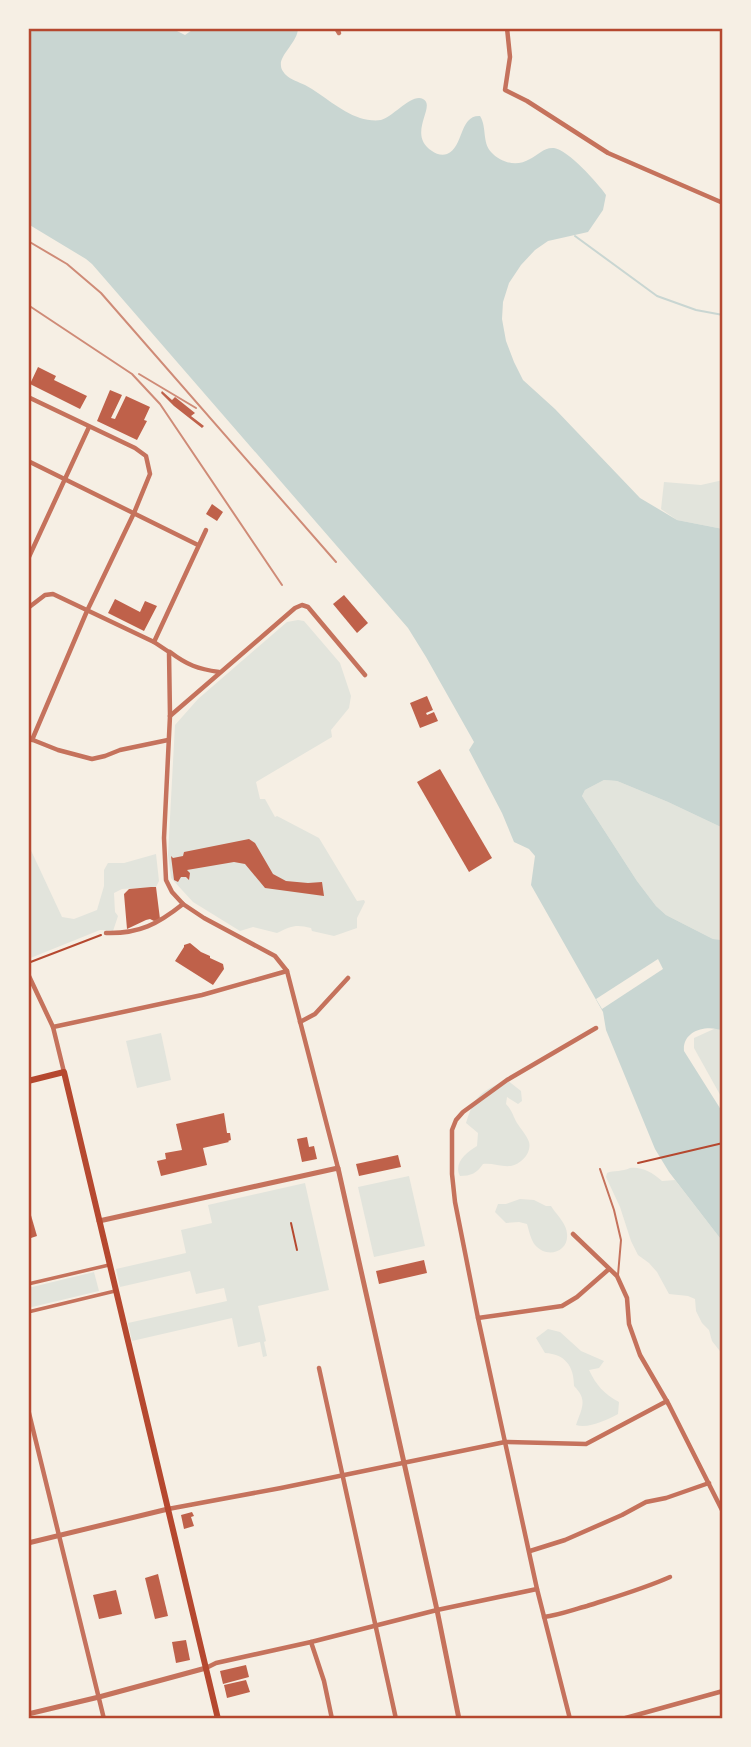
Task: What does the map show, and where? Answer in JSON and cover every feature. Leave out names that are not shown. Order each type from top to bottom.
[{"type":"main road","points":[[28,1081],[64,1072],[218,1719]]},
{"type":"street","points":[[507,28],[510,57],[505,90],[608,153],[723,203]]},
{"type":"street","points":[[28,397],[135,448],[146,456],[150,474],[30,739],[92,759],[168,740]]},
{"type":"street","points":[[28,559],[89,427]]},
{"type":"street","points":[[28,461],[198,545]]},
{"type":"street","points":[[154,642],[206,530]]},
{"type":"street","points":[[28,608],[45,595],[53,594],[154,642],[197,669],[220,672]]},
{"type":"street","points":[[170,716],[295,608],[302,605],[308,607],[365,675]]},
{"type":"street","points":[[169,652],[170,716],[164,838],[166,880],[183,904],[275,956],[287,971],[338,1168],[459,1719]]},
{"type":"street","points":[[106,933],[142,930],[163,920],[183,904]]},
{"type":"street","points":[[53,1027],[202,995],[287,971]]},
{"type":"street","points":[[28,974],[53,1027],[64,1072]]},
{"type":"street","points":[[300,1023],[315,1014],[348,978]]},
{"type":"street","points":[[570,1719],[537,1589],[478,1318],[455,1202],[452,1130],[463,1112],[507,1080],[596,1028]]},
{"type":"street","points":[[99,1221],[338,1168]]},
{"type":"street","points":[[573,1234],[618,1276],[627,1298],[629,1324],[640,1355],[667,1401],[723,1512]]},
{"type":"street","points":[[28,1284],[109,1265]]},
{"type":"street","points":[[478,1318],[562,1306],[577,1297],[609,1269]]},
{"type":"street","points":[[28,1312],[115,1291]]},
{"type":"street","points":[[319,1368],[396,1719]]},
{"type":"street","points":[[28,1543],[168,1509],[505,1442],[586,1444],[667,1401]]},
{"type":"street","points":[[28,1409],[104,1719]]},
{"type":"street","points":[[530,1551],[596,1527],[646,1502],[709,1483]]},
{"type":"street","points":[[544,1617],[601,1602],[670,1577]]},
{"type":"street","points":[[28,1714],[206,1668],[216,1663],[537,1589]]},
{"type":"street","points":[[312,1642],[332,1719]]},
{"type":"street","points":[[622,1719],[723,1691]]},
{"type":"lane","points":[[600,1169],[621,1240],[618,1276]]},
{"type":"path","points":[[28,963],[106,933]]},
{"type":"path","points":[[638,1163],[723,1143]]},
{"type":"path","points":[[291,1223],[297,1250]]},
{"type":"shaded area","points":[[28,28],[171,28],[185,35],[195,28],[298,28],[281,62],[283,71],[290,78],[352,115],[362,119],[381,120],[413,99],[423,99],[427,108],[421,129],[422,137],[432,151],[443,155],[456,145],[468,121],[480,116],[488,148],[499,159],[520,163],[550,148],[560,150],[590,175],[606,195],[603,210],[588,232],[548,241],[521,265],[509,283],[503,302],[502,319],[506,341],[523,380],[555,409],[640,498],[677,520],[723,529],[723,828],[617,781],[604,780],[585,790],[582,796],[656,906],[666,915],[713,939],[723,940],[723,1031],[710,1028],[697,1030],[687,1038],[684,1051],[723,1113],[723,1242],[669,1172],[655,1149],[606,1030],[603,1012],[531,885],[535,856],[529,849],[514,842],[469,750],[474,742],[408,628],[92,264],[28,224]]},
{"type":"shaded area","points":[[723,480],[723,529],[677,520],[661,509],[664,482],[701,485]]},
{"type":"shaded area","points":[[304,621],[340,663],[351,696],[349,708],[331,730],[332,737],[256,782],[260,799],[265,799],[275,817],[319,838],[357,901],[364,900],[357,918],[357,928],[334,936],[301,926],[290,927],[277,933],[253,927],[240,931],[193,902],[171,878],[168,855],[175,725],[198,699],[287,622]]},
{"type":"shaded area","points":[[604,780],[617,781],[723,828],[723,940],[713,939],[666,915],[637,881],[582,796],[585,790]]},
{"type":"shaded area","points":[[28,844],[62,917],[74,919],[97,910],[104,886],[104,870],[108,863],[124,863],[156,854],[159,881],[156,887],[122,889],[114,893],[115,912],[118,916],[113,931],[100,930],[28,959]]},
{"type":"shaded area","points":[[716,1028],[723,1031],[723,1100],[694,1048],[694,1038]]},
{"type":"shaded area","points":[[161,1033],[171,1080],[137,1088],[126,1041]]},
{"type":"shaded area","points":[[507,1080],[521,1091],[522,1101],[518,1104],[507,1097],[506,1104],[528,1140],[527,1154],[515,1165],[483,1164],[473,1173],[460,1176],[460,1162],[477,1146],[478,1133],[466,1123],[472,1106],[485,1091]]},
{"type":"shaded area","points":[[630,1168],[647,1171],[662,1181],[675,1180],[723,1242],[723,1355],[696,1311],[695,1299],[669,1294],[657,1272],[638,1255],[631,1241],[620,1207],[606,1177],[607,1173]]},
{"type":"shaded area","points":[[409,1176],[425,1246],[374,1257],[358,1187]]},
{"type":"shaded area","points":[[305,1183],[329,1290],[258,1306],[267,1356],[263,1357],[260,1342],[238,1347],[232,1318],[132,1341],[128,1323],[227,1301],[224,1288],[196,1294],[190,1271],[120,1287],[116,1269],[186,1253],[181,1230],[212,1223],[208,1205]]},
{"type":"shaded area","points":[[520,1199],[534,1200],[551,1206],[567,1231],[567,1240],[561,1249],[545,1252],[532,1241],[527,1224],[506,1223],[495,1212],[498,1204]]},
{"type":"shaded area","points":[[94,1272],[99,1291],[28,1308],[28,1288]]},
{"type":"shaded area","points":[[548,1329],[560,1332],[581,1351],[604,1361],[599,1368],[589,1370],[601,1389],[619,1402],[618,1414],[592,1425],[576,1425],[582,1409],[582,1400],[574,1386],[570,1367],[558,1356],[545,1353],[536,1338]]},
{"type":"pier","points":[[658,959],[663,969],[602,1009],[596,999]]},
{"type":"building","points":[[38,367],[56,376],[54,380],[87,396],[80,409],[30,384]]},
{"type":"building","points":[[110,390],[122,395],[111,418],[115,419],[126,396],[150,407],[144,420],[147,421],[137,440],[97,421]]},
{"type":"building","points":[[162,391],[172,400],[175,397],[195,413],[191,416],[204,426],[202,428],[174,406]]},
{"type":"building","points":[[212,504],[223,512],[217,521],[206,514]]},
{"type":"building","points":[[344,595],[368,623],[357,633],[333,604]]},
{"type":"building","points":[[115,599],[140,612],[145,601],[157,606],[144,631],[108,613]]},
{"type":"building","points":[[427,696],[433,710],[426,713],[427,715],[434,712],[438,721],[420,728],[410,703]]},
{"type":"building","points":[[440,769],[492,858],[469,872],[417,782]]},
{"type":"building","points":[[249,839],[255,843],[273,874],[286,881],[322,882],[324,896],[265,888],[245,864],[234,862],[187,870],[190,873],[189,880],[181,877],[178,882],[174,880],[171,856],[183,856],[184,852]]},
{"type":"building","points":[[156,887],[160,919],[146,920],[127,929],[124,894],[129,889]]},
{"type":"building","points":[[190,943],[223,964],[224,969],[213,985],[175,961],[184,945]]},
{"type":"building","points":[[224,1113],[227,1133],[230,1133],[231,1140],[203,1148],[207,1165],[161,1176],[157,1161],[166,1159],[165,1153],[182,1150],[176,1124]]},
{"type":"building","points":[[307,1137],[309,1147],[314,1146],[317,1159],[302,1162],[297,1139]]},
{"type":"building","points":[[398,1155],[401,1167],[359,1176],[356,1164]]},
{"type":"building","points":[[28,1205],[37,1236],[28,1239]]},
{"type":"building","points":[[424,1260],[427,1273],[379,1284],[376,1271]]},
{"type":"building","points":[[192,1512],[194,1526],[184,1529],[181,1515]]},
{"type":"building","points":[[158,1574],[168,1616],[155,1619],[145,1578]]},
{"type":"building","points":[[116,1590],[122,1614],[99,1619],[93,1595]]},
{"type":"building","points":[[186,1640],[190,1660],[176,1663],[172,1642]]},
{"type":"building","points":[[246,1665],[249,1677],[223,1684],[220,1671]]},
{"type":"building","points":[[246,1680],[250,1692],[227,1698],[224,1685]]},
{"type":"waterway","points":[[575,236],[657,296],[696,310],[723,315]]},
{"type":"railway","points":[[28,241],[67,264],[101,293],[336,562]]},
{"type":"railway","points":[[28,305],[132,374],[160,404],[282,585]]},
{"type":"railway","points":[[139,374],[196,408]]}]
